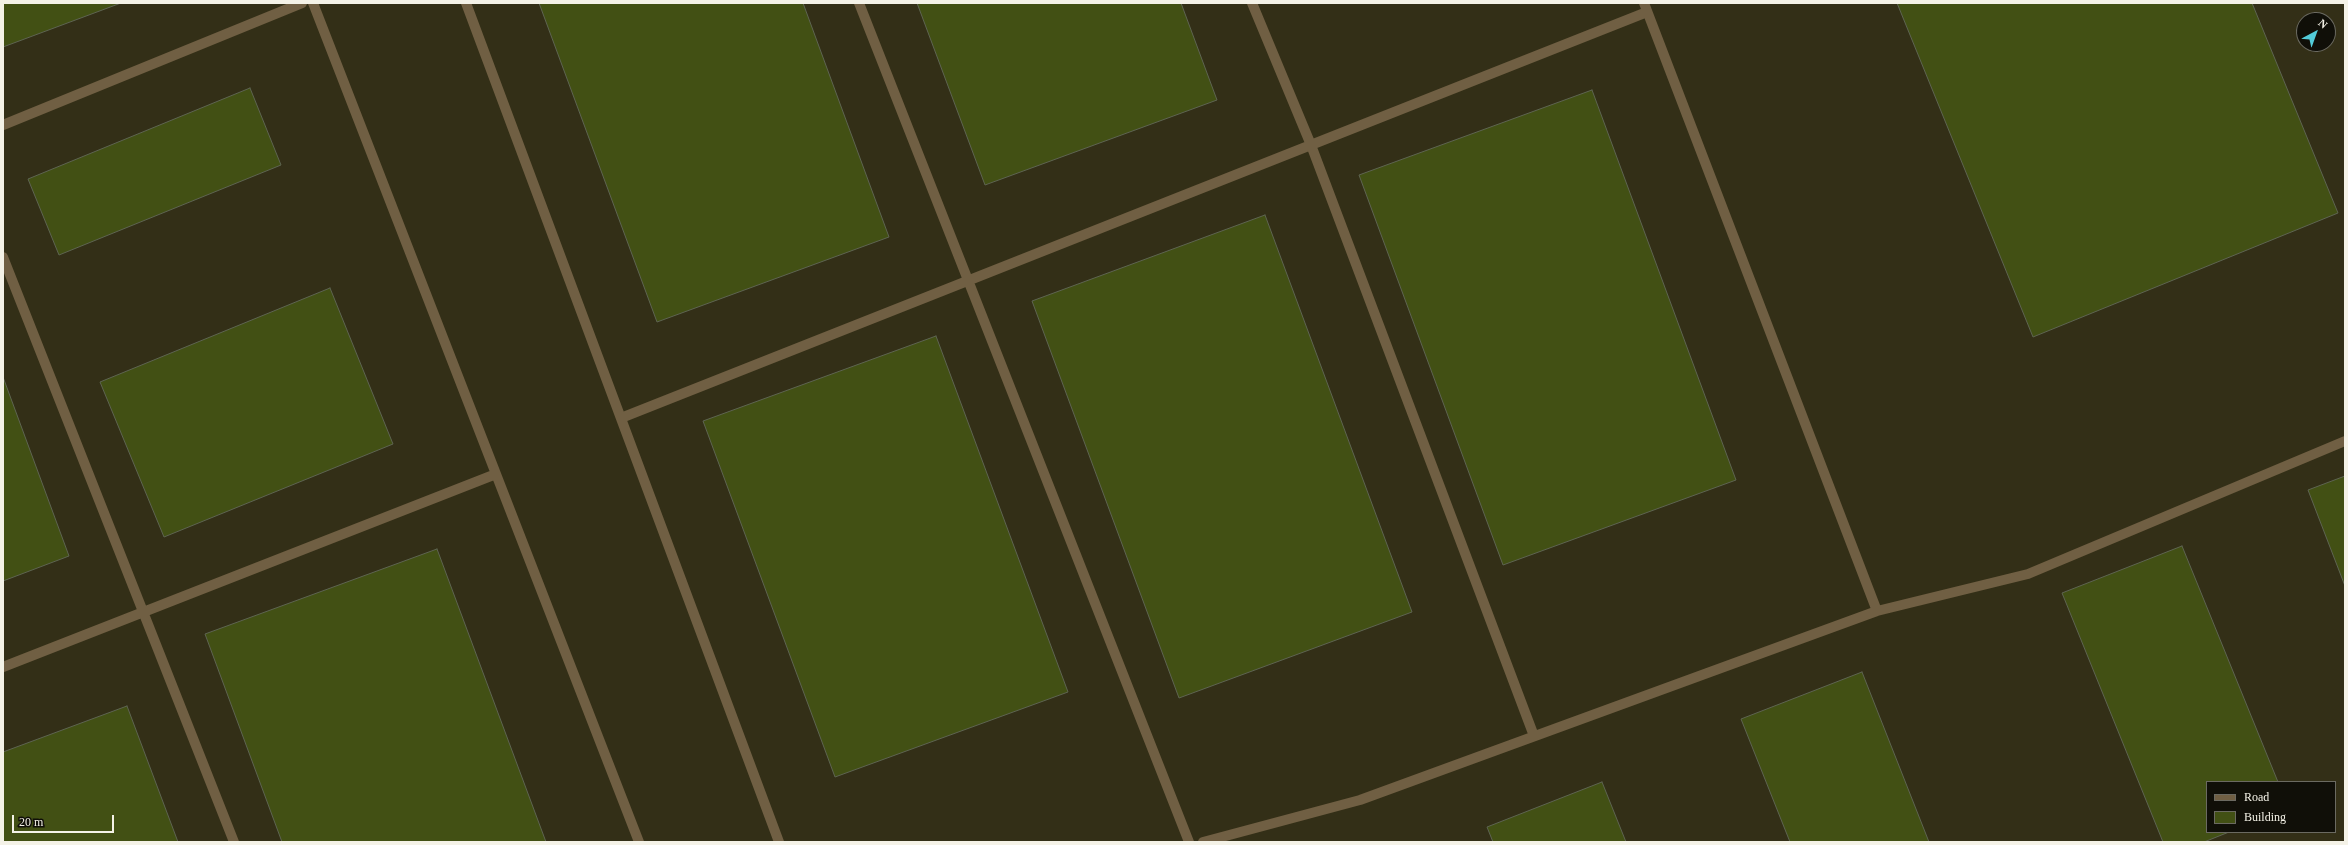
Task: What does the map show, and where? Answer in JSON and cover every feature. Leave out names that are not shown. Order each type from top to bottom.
[{"type":"lane","points":[[3,125],[302,3]]},
{"type":"lane","points":[[313,3],[639,842]]},
{"type":"lane","points":[[466,3],[779,842]]},
{"type":"lane","points":[[860,3],[970,280],[1189,842]]},
{"type":"lane","points":[[1252,3],[1311,145],[1534,736]]},
{"type":"lane","points":[[620,418],[1311,145],[1646,8],[1877,611]]},
{"type":"lane","points":[[3,257],[234,842]]},
{"type":"lane","points":[[1203,842],[1360,800],[1877,611],[2028,574],[2345,441]]},
{"type":"lane","points":[[3,667],[496,474]]},
{"type":"shaded area","points":[[3,3],[2345,3],[2345,842],[3,842]]},
{"type":"building","points":[[3,3],[121,3],[3,47]]},
{"type":"building","points":[[539,3],[803,3],[889,237],[657,322]]},
{"type":"building","points":[[917,3],[1181,3],[1217,100],[985,185]]},
{"type":"building","points":[[1897,3],[2252,3],[2338,213],[2033,337]]},
{"type":"building","points":[[250,88],[281,165],[59,255],[28,179]]},
{"type":"building","points":[[1592,90],[1736,480],[1503,565],[1359,175]]},
{"type":"building","points":[[1265,215],[1412,612],[1179,698],[1032,301]]},
{"type":"building","points":[[330,288],[393,444],[164,537],[100,382]]},
{"type":"building","points":[[936,336],[1068,692],[835,777],[703,421]]},
{"type":"building","points":[[3,377],[69,556],[3,581]]},
{"type":"building","points":[[2345,476],[2345,586],[2308,490]]},
{"type":"building","points":[[2182,546],[2278,781],[2206,781],[2206,833],[2226,833],[2204,842],[2163,842],[2062,593]]},
{"type":"building","points":[[437,549],[546,842],[282,842],[205,634]]},
{"type":"building","points":[[1862,672],[1929,842],[1790,842],[1741,719]]},
{"type":"building","points":[[127,706],[178,842],[3,842],[3,752]]},
{"type":"building","points":[[1602,782],[1626,842],[1493,842],[1487,827]]}]
